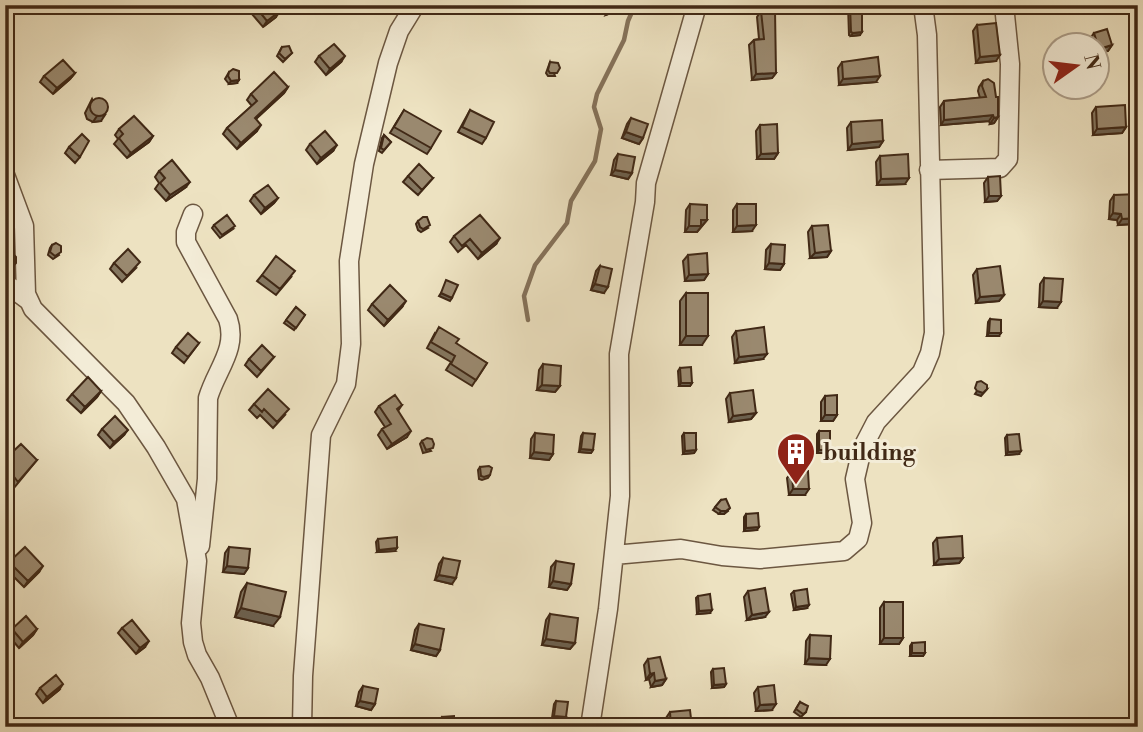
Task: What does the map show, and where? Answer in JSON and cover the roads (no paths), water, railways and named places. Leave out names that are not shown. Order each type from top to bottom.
[{"type":"street","points":[[302,727],[303,676],[321,435],[346,384],[351,344],[349,261],[367,151],[388,62],[399,31],[415,5]]},
{"type":"street","points":[[590,727],[620,496],[619,354],[646,183],[698,5]]},
{"type":"street","points":[[614,555],[681,549],[760,559],[801,554],[825,555],[844,551],[858,539],[862,523],[855,479],[862,449],[876,422],[922,372],[930,353],[934,332],[927,35],[923,5]]},
{"type":"street","points":[[929,170],[1000,168],[1008,159],[1010,64],[1004,5]]},
{"type":"street","points":[[5,175],[24,226],[24,274],[28,300],[33,309],[126,403],[139,420],[186,499],[197,561]]},
{"type":"street","points":[[193,214],[186,232],[186,242],[232,331],[226,358],[211,386],[208,398],[207,491],[191,623],[197,655],[211,678],[230,727]]},
{"type":"street","points":[[5,283],[28,300]]},
{"type":"waterway","points":[[528,320],[524,296],[535,265],[567,223],[571,201],[595,161],[601,129],[594,107],[597,94],[624,40],[635,5]]},
{"type":"place","name":"building","points":[[796,486]]}]
